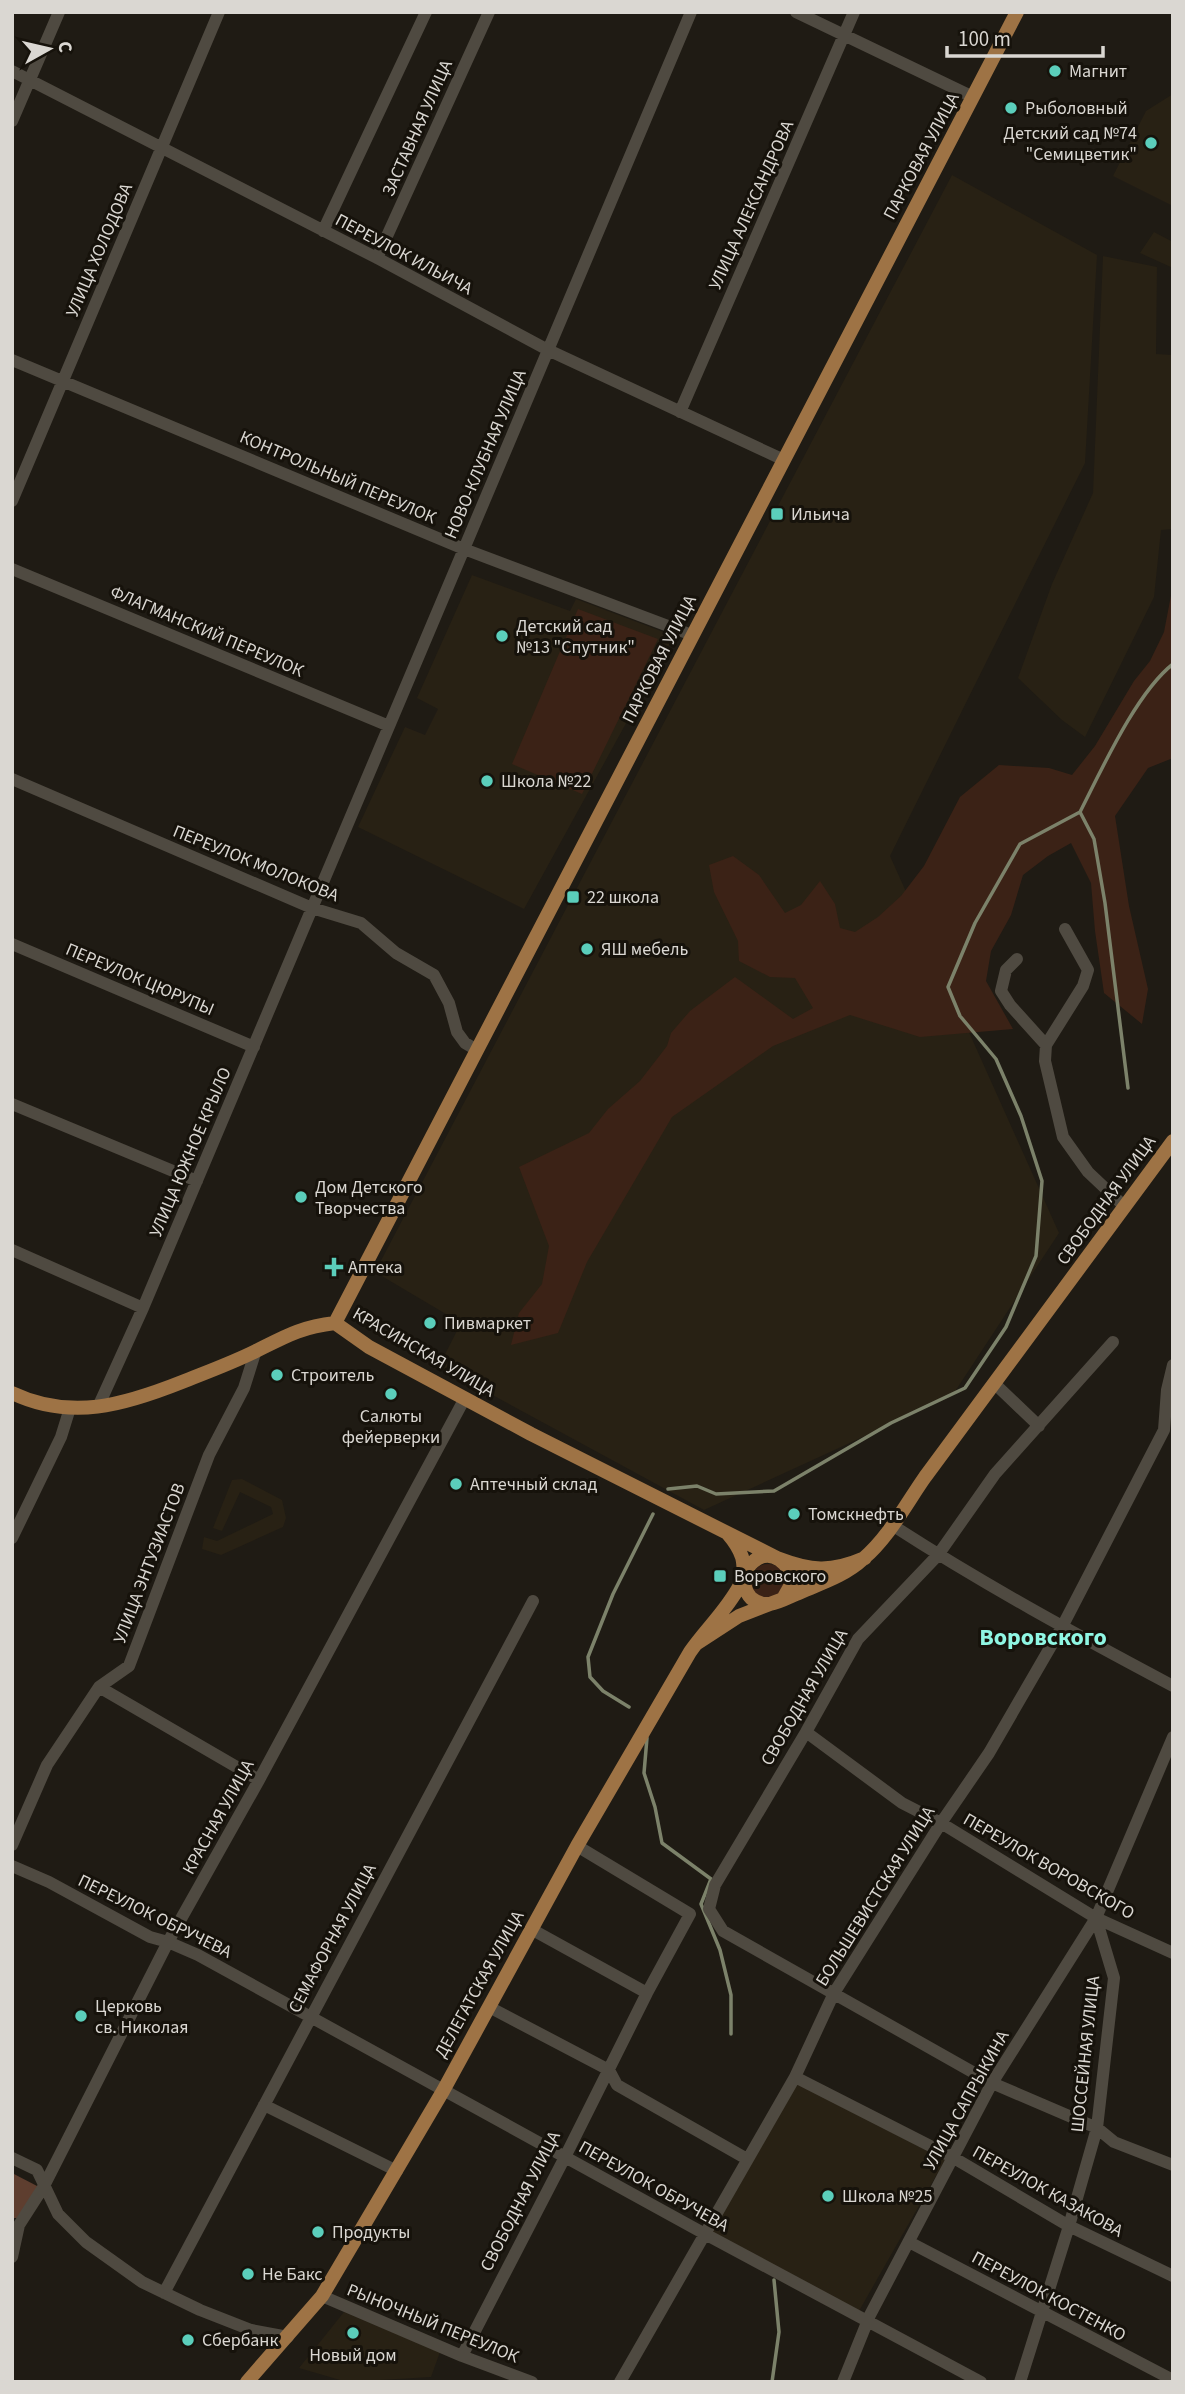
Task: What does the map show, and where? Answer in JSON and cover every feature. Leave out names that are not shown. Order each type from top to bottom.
[{"type":"main road","name":"ПАРКОВАЯ УЛИЦА","points":[[335,1323],[1017,12]]},
{"type":"main road","name":"СВОБОДНАЯ УЛИЦА","points":[[865,1558],[892,1525],[1173,1140]]},
{"type":"main road","name":"КРАСИНСКАЯ УЛИЦА","points":[[12,1393],[32,1402],[70,1408],[98,1407],[140,1398],[288,1334],[314,1325],[335,1323],[369,1347],[777,1558],[799,1567],[823,1570],[850,1565],[865,1558]]},
{"type":"main road","points":[[724,1531],[740,1550],[744,1567],[744,1577],[746,1590],[753,1599],[774,1604],[787,1594],[792,1583],[787,1565],[770,1556],[758,1558],[748,1566],[744,1577]]},
{"type":"main road","name":"ДЕЛЕГАТСКАЯ УЛИЦА","points":[[696,1644],[739,1616],[829,1580],[865,1558]]},
{"type":"main road","name":"ДЕЛЕГАТСКАЯ УЛИЦА","points":[[247,2382],[322,2296],[443,2091],[577,1846],[696,1644],[730,1602],[744,1577]]},
{"type":"street","points":[[12,121],[59,12]]},
{"type":"street","name":"УЛИЦА ХОЛОДОВА","points":[[12,501],[219,12]]},
{"type":"street","points":[[323,231],[426,12]]},
{"type":"street","name":"ЗАСТАВНАЯ УЛИЦА","points":[[377,258],[489,12]]},
{"type":"street","name":"НОВО-КЛУБНАЯ УЛИЦА","points":[[312,908],[691,12]]},
{"type":"street","points":[[796,12],[973,97]]},
{"type":"street","name":"УЛИЦА АЛЕКСАНДРОВА","points":[[680,412],[854,12]]},
{"type":"street","name":"ПЕРЕУЛОК ИЛЬИЧА","points":[[12,71],[377,258],[548,350],[784,460]]},
{"type":"street","name":"КОНТРОЛЬНЫЙ ПЕРЕУЛОК","points":[[12,360],[464,549],[692,635]]},
{"type":"street","name":"ФЛАГМАНСКИЙ ПЕРЕУЛОК","points":[[12,569],[389,726]]},
{"type":"street","name":"ПЕРЕУЛОК МОЛОКОВА","points":[[12,779],[312,908],[361,923],[396,953],[433,975],[449,1003],[457,1032],[465,1043],[477,1050]]},
{"type":"street","name":"УЛИЦА ЮЖНОЕ КРЫЛО","points":[[98,1407],[143,1308],[312,908]]},
{"type":"street","points":[[1065,929],[1088,970],[1083,986],[1046,1045],[1045,1061],[1063,1137],[1088,1172],[1125,1207]]},
{"type":"street","name":"ПЕРЕУЛОК ЦЮРУПЫ","points":[[12,944],[254,1046]]},
{"type":"street","points":[[1017,959],[1006,971],[1001,990],[1010,1005],[1046,1045]]},
{"type":"street","points":[[12,1104],[197,1181]]},
{"type":"street","points":[[12,1250],[143,1308]]},
{"type":"street","name":"СВОБОДНАЯ УЛИЦА","points":[[834,1993],[723,1931],[709,1909],[715,1885],[858,1639],[938,1555],[995,1474],[1113,1342]]},
{"type":"street","name":"УЛИЦА ЭНТУЗИАСТОВ","points":[[12,1845],[47,1765],[99,1687],[129,1665],[209,1455],[244,1388],[256,1350]]},
{"type":"street","points":[[1168,1429],[1167,1390],[1173,1365]]},
{"type":"street","points":[[994,1383],[1039,1426]]},
{"type":"street","name":"КРАСНАЯ УЛИЦА","points":[[12,2257],[19,2225],[44,2186],[168,1942],[466,1398]]},
{"type":"street","points":[[12,1538],[61,1437],[70,1408]]},
{"type":"street","name":"БОЛЬШЕВИСТСКАЯ УЛИЦА","points":[[620,2382],[795,2077],[834,1993],[941,1823],[989,1753],[1062,1627],[1168,1429]]},
{"type":"street","points":[[892,1525],[1062,1627],[1173,1686]]},
{"type":"street","name":"СЕМАФОРНАЯ УЛИЦА","points":[[164,2293],[533,1601]]},
{"type":"street","points":[[99,1687],[259,1780]]},
{"type":"street","name":"ПЕРЕУЛОК ВОРОВСКОГО","points":[[806,1732],[902,1803],[941,1823],[1096,1918],[1173,1953]]},
{"type":"street","points":[[1096,1918],[1173,1737]]},
{"type":"street","name":"СВОБОДНАЯ УЛИЦА","points":[[462,2356],[646,1993],[690,1914],[577,1846]]},
{"type":"street","name":"ПЕРЕУЛОК ОБРУЧЕВА","points":[[12,1866],[49,1882],[150,1937],[198,1955],[705,2234],[981,2382]]},
{"type":"street","name":"УЛИЦА САПРЫКИНА","points":[[843,2382],[867,2322],[992,2083],[1096,1918]]},
{"type":"street","name":"ШОССЕЙНАЯ УЛИЦА","points":[[1020,2382],[1097,2128],[1114,1978],[1096,1918]]},
{"type":"street","points":[[531,1929],[646,1993]]},
{"type":"street","points":[[834,1993],[992,2083],[1097,2128],[1114,2143],[1173,2165]]},
{"type":"street","points":[[489,2007],[609,2070],[617,2085],[747,2160]]},
{"type":"street","name":"ПЕРЕУЛОК КАЗАКОВА","points":[[795,2077],[954,2158],[1069,2226],[1173,2276]]},
{"type":"street","points":[[264,2105],[397,2171]]},
{"type":"street","points":[[12,2158],[37,2170],[58,2214],[86,2242],[142,2282],[251,2330],[288,2337]]},
{"type":"street","name":"ПЕРЕУЛОК КОСТЕНКО","points":[[909,2242],[1173,2380]]},
{"type":"street","name":"РЫНОЧНЫЙ ПЕРЕУЛОК","points":[[322,2296],[462,2356],[531,2382]]},
{"type":"shaded area","name":"Детский сад №74 \"Семицветик\"","points":[[1173,94],[1173,206],[1113,176],[1146,111]]},
{"type":"shaded area","points":[[952,175],[1097,255],[1085,463],[890,856],[1059,1233],[952,1396],[704,1510],[439,1366],[461,1323],[375,1272]]},
{"type":"shaded area","points":[[1154,232],[1173,242],[1173,268],[1140,253]]},
{"type":"shaded area","points":[[1103,256],[1157,267],[1156,354],[1173,355],[1173,529],[1161,530],[1154,597],[1085,737],[1062,720],[1018,678],[1052,584],[1093,493]]},
{"type":"shaded area","name":"Школа №22","points":[[472,575],[570,611],[576,599],[674,636],[524,909],[358,827],[405,727],[425,735],[438,709],[417,698]]},
{"type":"shaded area","points":[[1173,585],[1173,758],[1148,768],[1115,816],[1129,906],[1148,989],[1142,1024],[1104,993],[1091,883],[1071,843],[1023,875],[1011,915],[991,951],[986,981],[1013,1029],[920,1037],[850,1015],[773,1046],[672,1117],[587,1262],[558,1333],[511,1345],[519,1313],[542,1284],[549,1246],[519,1167],[589,1133],[608,1109],[640,1081],[667,1046],[671,1033],[690,1011],[735,977],[793,1019],[813,1008],[795,978],[770,977],[739,961],[738,941],[714,892],[709,865],[733,856],[759,875],[785,913],[801,905],[820,881],[835,904],[840,928],[855,932],[878,917],[901,896],[924,866],[960,797],[999,765],[1049,768],[1072,775],[1095,746],[1134,681],[1150,661],[1164,632]]},
{"type":"shaded area","points":[[578,609],[658,639],[582,794],[512,764]]},
{"type":"shaded area","points":[[242,1479],[282,1500],[286,1518],[283,1527],[221,1555],[202,1549],[204,1537],[217,1541],[273,1514],[271,1507],[240,1492],[222,1531],[213,1528],[232,1480]]},
{"type":"shaded area","points":[[768,1564],[780,1569],[785,1581],[780,1593],[768,1598],[756,1593],[751,1581],[756,1569]]},
{"type":"shaded area","name":"Школа №25","points":[[797,2082],[945,2160],[859,2311],[711,2232]]},
{"type":"shaded area","points":[[12,2173],[39,2187],[21,2218],[12,2218]]},
{"type":"shaded area","points":[[344,2312],[440,2352],[431,2377],[347,2382],[299,2368]]},
{"type":"waterway","points":[[1128,1088],[1105,903],[1094,839],[1080,812],[1133,712],[1159,677],[1173,664]]},
{"type":"waterway","points":[[668,1489],[697,1486],[716,1494],[774,1491],[891,1423],[965,1388],[1006,1327],[1036,1256],[1042,1181],[1021,1116],[996,1059],[960,1016],[948,987],[975,923],[1020,844],[1080,812]]},
{"type":"waterway","points":[[629,1707],[603,1691],[590,1677],[588,1657],[613,1594],[653,1514]]},
{"type":"waterway","points":[[647,1738],[644,1773],[655,1807],[662,1843],[711,1879],[701,1904],[720,1950],[731,1995],[731,2034]]},
{"type":"waterway","points":[[772,2382],[779,2332],[774,2280]]},
{"type":"place","name":"Магнит","points":[[1055,71]]},
{"type":"place","name":"Рыболовный","points":[[1011,108]]},
{"type":"place","name":"Детский сад №74 \"Семицветик\"","points":[[1151,143]]},
{"type":"place","name":"Ильича","points":[[777,514]]},
{"type":"place","name":"Детский сад №13 \"Спутник\"","points":[[502,636]]},
{"type":"place","name":"Школа №22","points":[[487,781]]},
{"type":"place","name":"22 школа","points":[[573,897]]},
{"type":"place","name":"ЯШ мебель","points":[[587,949]]},
{"type":"place","name":"Дом Детского Творчества","points":[[301,1197]]},
{"type":"place","name":"Аптека","points":[[334,1267]]},
{"type":"place","name":"Пивмаркет","points":[[430,1323]]},
{"type":"place","name":"Строитель","points":[[277,1375]]},
{"type":"place","name":"Салюты фейерверки","points":[[391,1394]]},
{"type":"place","name":"Аптечный склад","points":[[456,1484]]},
{"type":"place","name":"Томскнефть","points":[[794,1514]]},
{"type":"place","name":"Воровского","points":[[720,1576]]},
{"type":"place","name":"Церковь св. Николая","points":[[81,2016]]},
{"type":"place","name":"Школа №25","points":[[828,2196]]},
{"type":"place","name":"Продукты","points":[[318,2232]]},
{"type":"place","name":"Не Бакс","points":[[248,2274]]},
{"type":"place","name":"Новый дом","points":[[353,2333]]},
{"type":"place","name":"Сбербанк","points":[[188,2340]]},
{"type":"district","name":"Воровского","points":[[1043,1637]]}]
